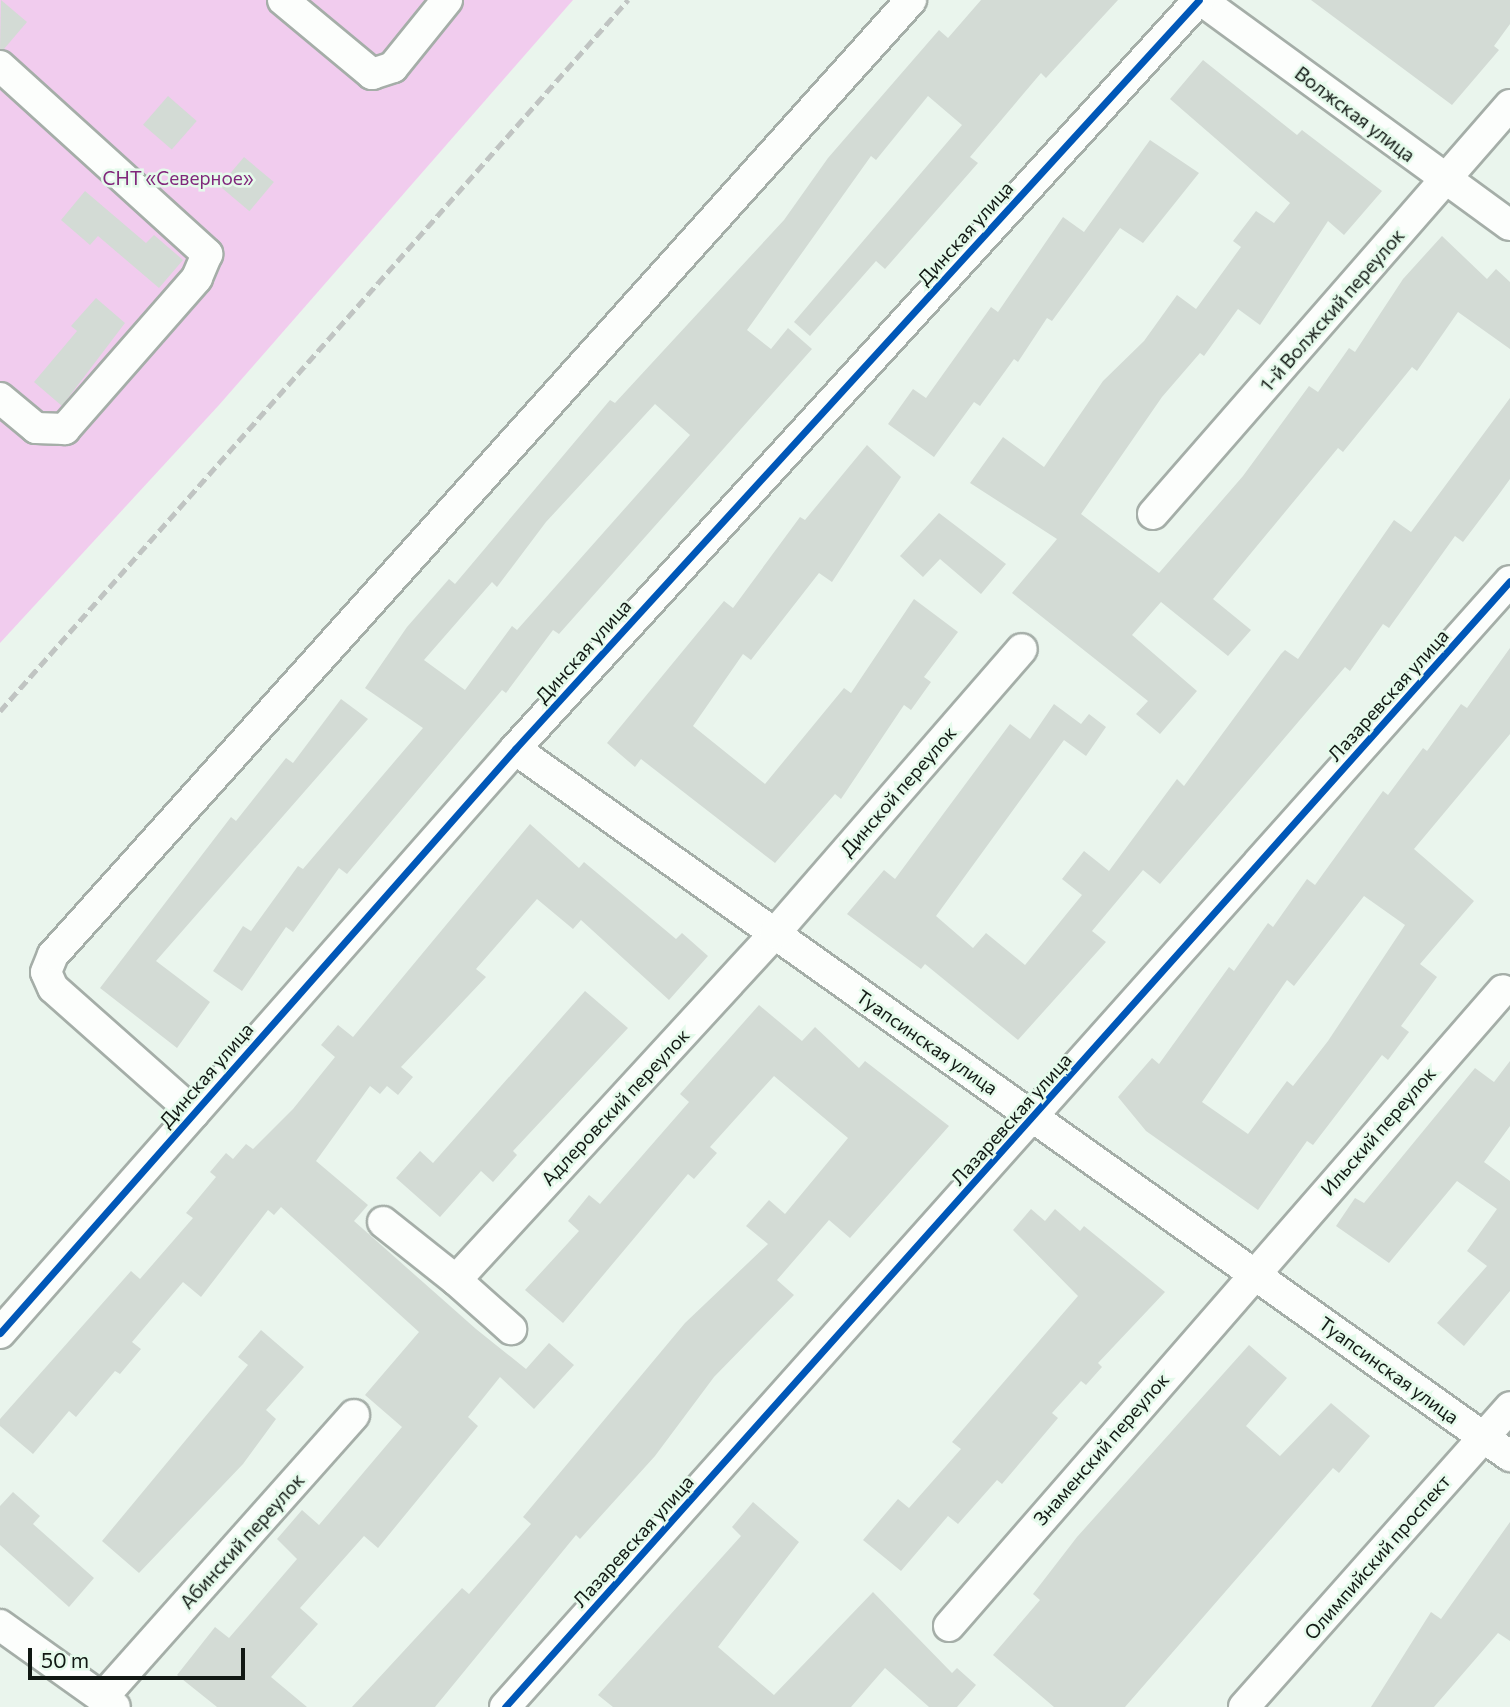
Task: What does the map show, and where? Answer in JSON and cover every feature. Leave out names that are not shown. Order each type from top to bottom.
[{"type":"street","points":[[283,0],[359,67],[372,74],[393,67],[447,0]]},
{"type":"street","points":[[194,1113],[53,988],[46,972],[53,955],[912,0]]},
{"type":"street","name":"Динская улица","points":[[0,1333],[515,749],[1200,0]]},
{"type":"street","name":"Волжская улица","points":[[1200,0],[1444,181],[1510,225]]},
{"type":"street","points":[[0,66],[198,241],[207,254],[197,278],[65,429],[47,433],[23,419],[0,398]]},
{"type":"street","name":"1-й Волжский переулок","points":[[1153,514],[1510,105]]},
{"type":"street","name":"Лазаревская улица","points":[[505,1707],[1034,1118],[1510,581]]},
{"type":"street","name":"Динской переулок","points":[[775,933],[1022,649]]},
{"type":"street","name":"Туапсинская улица","points":[[515,749],[1510,1456]]},
{"type":"street","name":"Адлеровский переулок","points":[[456,1280],[775,933]]},
{"type":"street","name":"Ильский переулок","points":[[1253,1273],[1503,990]]},
{"type":"street","points":[[383,1223],[456,1280],[511,1329]]},
{"type":"street","name":"Знаменский переулок","points":[[949,1626],[1253,1273]]},
{"type":"street","name":"Олимпийский проспект","points":[[1244,1707],[1510,1407]]},
{"type":"street","name":"Абинский переулок","points":[[109,1702],[354,1415]]},
{"type":"street","points":[[0,1625],[109,1702]]},
{"type":"green space","name":"СНТ «Северное»","points":[[0,0],[573,0],[219,405],[0,643]]},
{"type":"building","points":[[1,0],[27,22],[4,49],[0,49]]},
{"type":"building","points":[[981,0],[1118,0],[1046,78],[1041,73],[970,157],[978,163],[885,269],[876,261],[810,336],[794,322],[962,125],[928,96],[876,160],[871,156],[747,330],[771,349],[788,328],[812,349],[559,634],[553,630],[506,693],[502,690],[347,874],[339,868],[293,932],[286,927],[242,991],[213,971],[243,926],[251,931],[298,866],[303,869],[423,728],[365,688],[407,627],[449,579],[455,584],[610,400],[615,403],[784,220],[828,158],[939,30],[948,38]],"holes":[[[655,404],[690,435],[517,630],[512,626],[465,690],[424,660],[492,582],[497,587],[546,522]]]},
{"type":"building","points":[[1311,0],[1510,0],[1510,24],[1494,46],[1499,50],[1452,105]]},
{"type":"building","points":[[1203,60],[1297,135],[1302,130],[1382,191],[1344,235],[1328,221],[1260,325],[1238,309],[1204,356],[1200,353],[1162,397],[1081,514],[1159,573],[1243,476],[1309,386],[1318,392],[1349,348],[1355,352],[1403,279],[1442,236],[1487,279],[1496,269],[1510,282],[1510,349],[1458,312],[1417,371],[1412,367],[1343,452],[1338,448],[1213,599],[1251,630],[1228,656],[1161,602],[1132,635],[1197,691],[1160,734],[1136,714],[1148,701],[1012,593],[1057,539],[970,483],[1003,437],[1044,467],[1103,381],[1144,341],[1177,295],[1196,309],[1241,247],[1233,241],[1256,211],[1274,223],[1290,203],[1170,99]]},
{"type":"building","points":[[168,96],[197,121],[172,150],[143,125]]},
{"type":"building","points":[[1150,140],[1199,173],[1143,243],[1120,228],[1052,321],[1047,318],[1018,362],[1014,359],[980,406],[974,402],[934,457],[888,424],[913,389],[926,398],[991,307],[998,312],[1063,217],[1084,232]]},
{"type":"building","points":[[244,157],[274,182],[249,211],[220,186]]},
{"type":"building","points":[[85,191],[146,243],[154,235],[183,260],[159,288],[98,236],[90,245],[61,220]]},
{"type":"building","points":[[96,298],[125,323],[62,406],[34,382],[77,331],[71,326]]},
{"type":"building","points":[[1510,398],[1510,479],[1463,542],[1455,536],[1389,628],[1383,624],[1350,671],[1345,667],[1160,884],[1143,870],[1092,931],[1106,942],[1018,1040],[925,964],[921,969],[847,914],[884,870],[895,879],[1010,724],[1030,739],[1054,704],[1081,724],[1089,714],[1106,727],[1086,756],[1064,740],[936,916],[973,948],[986,933],[1025,965],[1082,895],[1062,879],[1084,851],[1109,871],[1177,779],[1184,786],[1281,654],[1285,650],[1298,659],[1394,520],[1411,532]]},
{"type":"building","points":[[867,445],[901,477],[832,582],[819,573],[751,660],[743,654],[693,726],[765,784],[844,688],[851,693],[914,599],[958,632],[924,677],[931,682],[911,710],[904,705],[841,799],[835,794],[775,863],[641,759],[635,767],[607,743],[724,601],[733,608],[800,517],[805,520]]},
{"type":"building","points":[[939,513],[1006,564],[981,594],[940,559],[923,577],[900,556]]},
{"type":"building","points":[[1510,648],[1510,734],[1414,849],[1474,901],[1420,964],[1437,977],[1401,1026],[1409,1032],[1388,1060],[1382,1055],[1313,1145],[1307,1141],[1258,1210],[1146,1131],[1118,1097],[1152,1058],[1159,1064],[1229,967],[1234,971],[1268,923],[1273,927],[1307,879],[1315,885],[1383,791],[1388,795],[1423,748],[1427,751],[1461,704],[1467,708]],"holes":[[[1364,896],[1405,925],[1328,1041],[1293,1086],[1287,1081],[1248,1134],[1202,1102],[1287,980],[1294,986]]]},
{"type":"building","points":[[341,699],[368,719],[156,961],[210,1002],[177,1048],[100,988],[231,817],[236,821],[286,758],[293,763]]},
{"type":"building","points":[[530,824],[579,868],[584,862],[676,939],[682,933],[708,956],[669,1000],[581,920],[573,929],[537,899],[476,969],[486,977],[401,1067],[413,1077],[398,1095],[387,1086],[380,1094],[370,1086],[316,1161],[368,1205],[354,1221],[476,1329],[526,1369],[549,1343],[574,1365],[534,1409],[500,1377],[468,1417],[478,1426],[378,1548],[364,1536],[300,1608],[318,1624],[271,1677],[307,1707],[217,1707],[177,1675],[215,1627],[229,1638],[297,1559],[277,1539],[302,1510],[319,1525],[402,1427],[365,1395],[419,1332],[281,1207],[274,1215],[268,1210],[201,1297],[183,1282],[132,1342],[141,1349],[120,1374],[115,1371],[76,1417],[69,1411],[33,1454],[0,1426],[0,1419],[131,1271],[140,1279],[193,1218],[186,1213],[216,1177],[210,1172],[226,1153],[233,1159],[246,1144],[253,1149],[293,1109],[335,1057],[321,1045],[338,1025],[353,1037]]},
{"type":"building","points":[[585,991],[628,1028],[513,1151],[517,1155],[493,1182],[481,1171],[440,1217],[396,1178],[420,1151],[433,1163]]},
{"type":"building","points":[[759,1005],[802,1041],[815,1027],[859,1068],[865,1061],[949,1126],[850,1238],[829,1220],[777,1280],[794,1295],[714,1377],[655,1456],[580,1539],[576,1535],[435,1707],[352,1707],[462,1588],[469,1594],[531,1524],[523,1517],[685,1323],[768,1244],[746,1226],[769,1200],[785,1214],[848,1138],[774,1076],[710,1147],[717,1153],[694,1179],[688,1174],[563,1323],[525,1290],[579,1231],[568,1221],[589,1195],[600,1204],[689,1102],[680,1094]]},
{"type":"building","points":[[1510,1061],[1510,1126],[1484,1162],[1510,1181],[1510,1291],[1464,1346],[1437,1323],[1487,1266],[1467,1251],[1497,1209],[1457,1181],[1389,1263],[1336,1226],[1355,1198],[1364,1203],[1475,1068],[1494,1082]]},
{"type":"building","points":[[1031,1209],[1045,1221],[1055,1209],[1080,1231],[1084,1226],[1165,1292],[1098,1363],[1102,1367],[1086,1385],[1081,1381],[1052,1413],[1058,1418],[1002,1484],[997,1480],[958,1524],[948,1516],[901,1571],[863,1540],[898,1499],[909,1508],[961,1449],[952,1442],[1078,1296],[1013,1230]]},
{"type":"building","points":[[261,1330],[304,1367],[266,1410],[276,1419],[243,1464],[139,1573],[102,1541],[248,1365],[238,1357]]},
{"type":"building","points":[[1249,1345],[1287,1378],[1246,1426],[1280,1456],[1331,1403],[1370,1436],[1339,1473],[1333,1468],[1125,1707],[1054,1707],[993,1655],[1040,1600],[1033,1594],[1077,1537]]},
{"type":"building","points":[[13,1492],[40,1516],[33,1524],[94,1578],[69,1607],[0,1545],[0,1506]]},
{"type":"building","points":[[753,1502],[799,1542],[718,1647],[774,1695],[873,1592],[952,1673],[957,1668],[976,1685],[957,1707],[929,1707],[885,1668],[851,1707],[613,1707],[598,1695],[741,1536],[732,1527]]},
{"type":"building","points":[[1510,1522],[1510,1641],[1498,1633],[1434,1707],[1371,1707],[1431,1612],[1441,1619]]},
{"type":"railway","points":[[0,711],[628,0]]},
{"type":"cycle path","points":[[0,1333],[515,749],[1199,0]]},
{"type":"cycle path","points":[[505,1707],[1510,581]]}]
